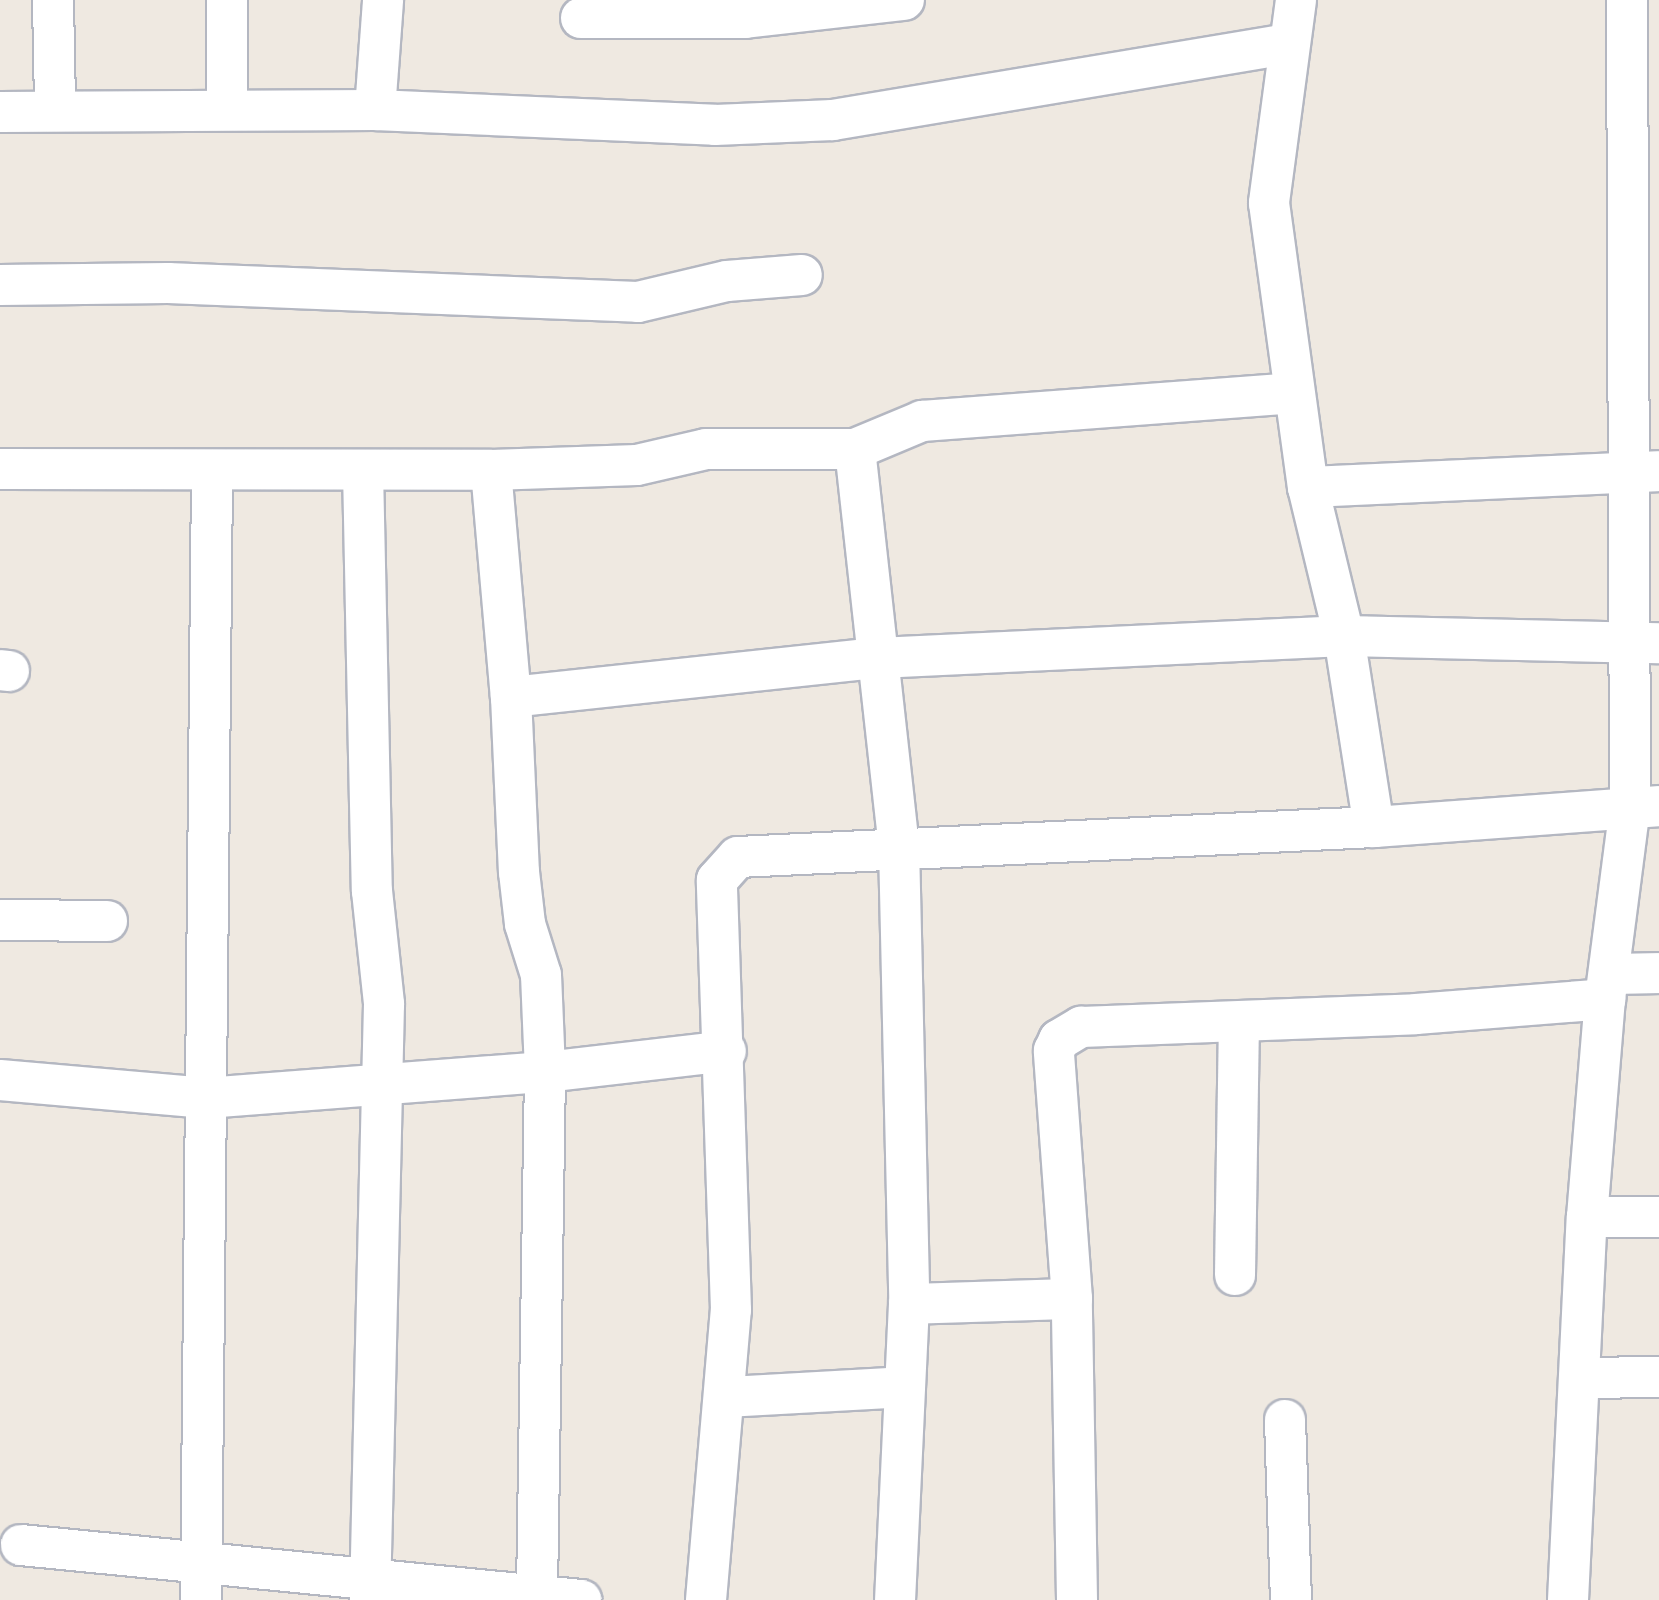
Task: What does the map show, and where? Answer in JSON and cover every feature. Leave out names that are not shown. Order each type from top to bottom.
[{"type":"street","points":[[53,0],[55,109]]},
{"type":"street","points":[[227,0],[227,110]]},
{"type":"street","points":[[375,110],[383,0]]},
{"type":"street","points":[[581,18],[745,18],[904,0]]},
{"type":"street","points":[[1296,0],[1269,203],[1292,393],[1308,487],[1344,636],[1374,827]]},
{"type":"street","points":[[1568,1600],[1587,1217],[1607,986],[1644,806],[1643,471],[1627,0]]},
{"type":"street","points":[[0,112],[55,109],[375,110],[715,125],[833,120],[1288,44]]},
{"type":"street","points":[[0,285],[168,283],[638,302],[727,281],[802,275]]},
{"type":"street","points":[[0,469],[491,470],[637,465],[706,449],[855,449],[922,421],[1292,393]]},
{"type":"street","points":[[855,449],[899,846],[909,1304],[895,1600]]},
{"type":"street","points":[[201,1583],[212,470]]},
{"type":"street","points":[[363,470],[372,891],[384,1004],[370,1589]]},
{"type":"street","points":[[491,470],[511,697],[519,872],[525,924],[541,975],[545,1072],[537,1594]]},
{"type":"street","points":[[1308,487],[1643,471]]},
{"type":"street","points":[[511,697],[878,658],[1344,636],[1644,643]]},
{"type":"street","points":[[706,1600],[727,1397],[731,1310],[726,1051],[717,880],[738,857],[899,846],[1374,827],[1644,806]]},
{"type":"street","points":[[0,920],[107,921]]},
{"type":"street","points":[[1077,1600],[1072,1299],[1054,1051],[1059,1040],[1081,1027],[1239,1023],[1607,986],[1659,973]]},
{"type":"street","points":[[1235,1275],[1239,1023]]},
{"type":"street","points":[[0,1080],[206,1098],[545,1072],[726,1051]]},
{"type":"street","points":[[1587,1217],[1659,1217]]},
{"type":"street","points":[[909,1304],[1072,1299]]},
{"type":"street","points":[[1579,1378],[1659,1377]]},
{"type":"street","points":[[727,1397],[905,1387]]},
{"type":"street","points":[[1285,1420],[1291,1600]]},
{"type":"street","points":[[21,1545],[201,1583],[537,1594],[581,1600]]}]
